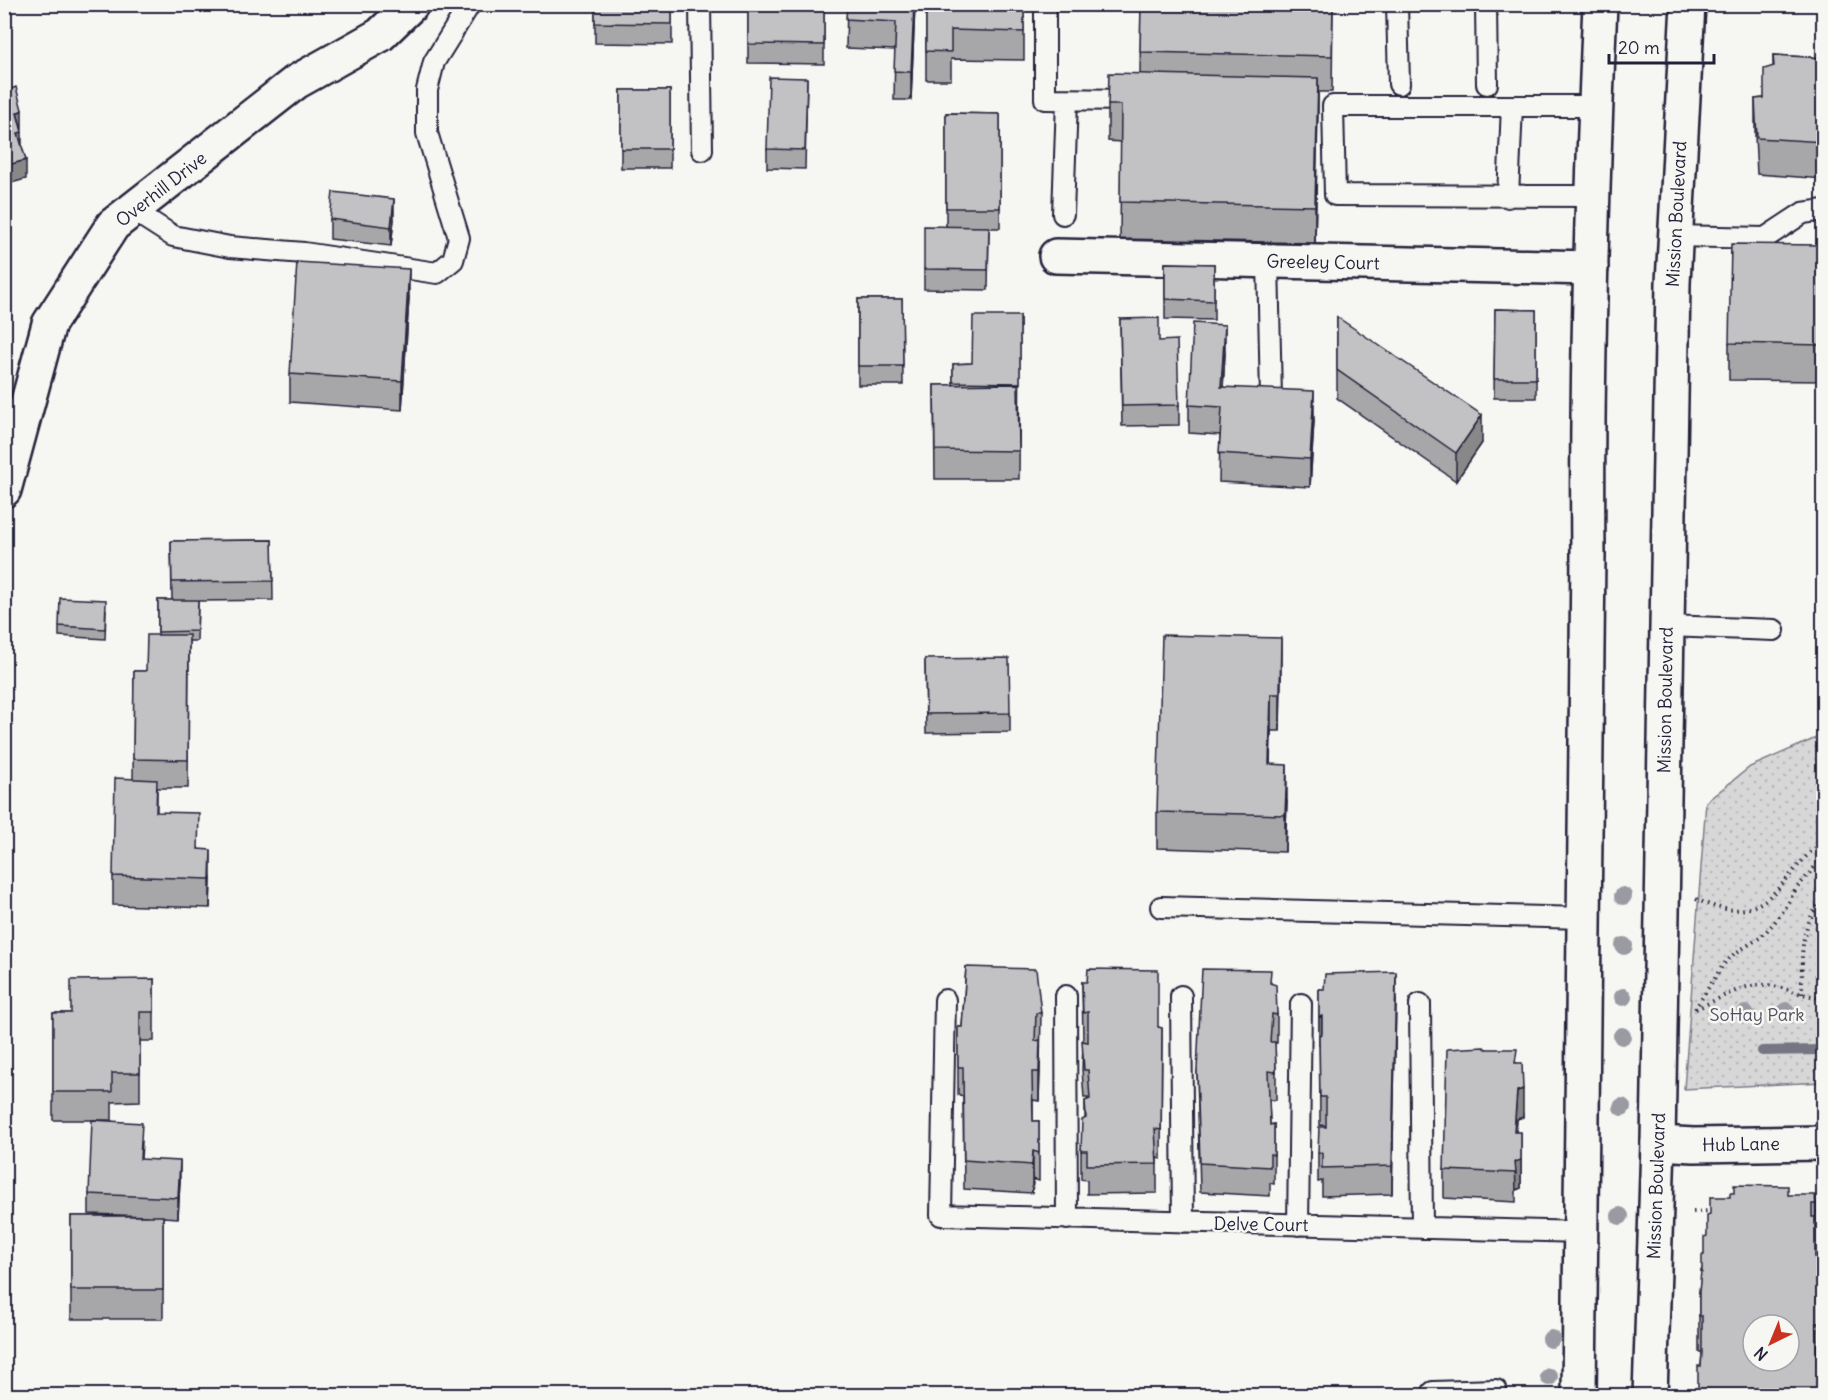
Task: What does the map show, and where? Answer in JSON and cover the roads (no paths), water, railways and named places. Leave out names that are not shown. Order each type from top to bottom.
[{"type":"main road","name":"Overhill Drive","points":[[4,490],[49,324],[113,225],[296,82],[380,35],[412,4]]},
{"type":"main road","points":[[1580,1395],[1588,554],[1587,422],[1592,196],[1600,4]]},
{"type":"main road","name":"Mission Boulevard","points":[[1650,1395],[1658,1143],[1675,236],[1688,4]]},
{"type":"main road","name":"Greeley Court","points":[[1056,256],[1591,268]]},
{"type":"main road","name":"Hub Lane","points":[[1658,1143],[1824,1143]]},
{"type":"lane","points":[[140,205],[145,218],[173,236],[230,247],[304,253],[437,273],[453,260],[459,238],[427,133],[427,90],[434,62],[470,4]]},
{"type":"lane","points":[[700,4],[702,150]]},
{"type":"lane","points":[[1045,4],[1044,99],[1150,100]]},
{"type":"lane","points":[[1397,4],[1399,84]]},
{"type":"lane","points":[[1486,4],[1487,84]]},
{"type":"lane","points":[[1063,214],[1067,100]]},
{"type":"lane","points":[[1592,196],[1335,195],[1325,103],[1596,105]]},
{"type":"lane","points":[[1508,197],[1512,106]]},
{"type":"lane","points":[[1675,236],[1765,238],[1803,213],[1824,210]]},
{"type":"lane","points":[[1268,261],[1271,398]]},
{"type":"lane","points":[[1666,626],[1774,630]]},
{"type":"lane","points":[[1161,907],[1584,918]]},
{"type":"lane","points":[[1066,996],[1067,1219]]},
{"type":"lane","points":[[1182,996],[1183,1222]]},
{"type":"lane","name":"Delve Court","points":[[945,1000],[941,1215],[1582,1232]]},
{"type":"lane","points":[[1298,1225],[1301,1004]]},
{"type":"lane","points":[[1420,1004],[1422,1228]]},
{"type":"lane","points":[[1433,1395],[1433,1392],[1496,1390],[1496,1395]]},
{"type":"waterway","points":[[1762,1051],[1824,1050]]},
{"type":"park label","name":"SoHay Park","points":[[1757,1014]]}]
